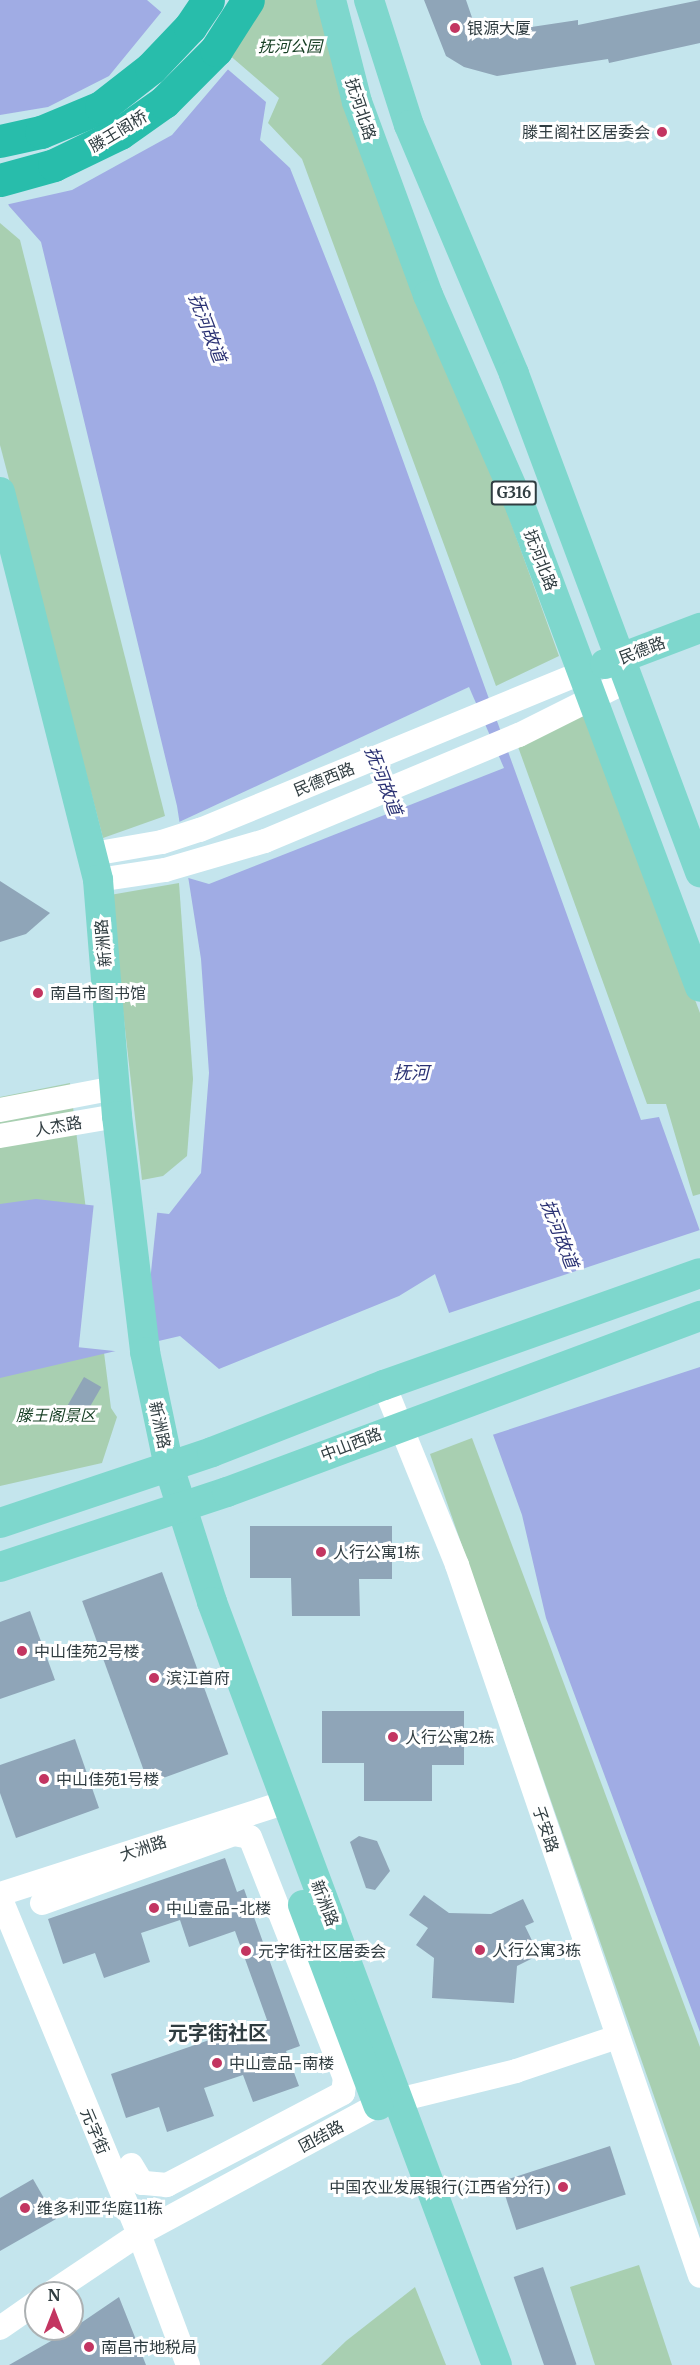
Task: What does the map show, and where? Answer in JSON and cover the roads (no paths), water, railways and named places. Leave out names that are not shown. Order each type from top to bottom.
[{"type":"highway","name":"滕王阁桥","points":[[0,141],[41,132],[101,107],[152,68],[190,27],[208,0]]},
{"type":"highway","name":"滕王阁桥","points":[[0,180],[54,165],[120,134],[164,102],[216,50],[248,0]]},
{"type":"main road","name":"抚河北路","points":[[331,0],[357,102],[424,284],[521,508],[700,987]]},
{"type":"main road","name":"G316","points":[[369,0],[409,124],[514,374],[627,668],[700,872]]},
{"type":"main road","name":"新洲路","points":[[0,492],[95,867],[116,1102],[145,1352],[169,1467],[277,1805],[389,2102],[497,2365]]},
{"type":"main road","name":"民德路","points":[[588,685],[627,668],[700,628]]},
{"type":"main road","points":[[0,1523],[169,1467],[384,1385],[700,1273]]},
{"type":"main road","name":"中山西路","points":[[0,1567],[182,1508],[400,1425],[700,1316]]},
{"type":"street","name":"民德西路","points":[[95,867],[546,688],[588,685]]},
{"type":"street","points":[[95,867],[165,870],[265,841],[558,718],[588,685]]},
{"type":"street","name":"人杰路","points":[[0,1110],[116,1102]]},
{"type":"street","name":"人杰路","points":[[0,1136],[116,1102]]},
{"type":"street","name":"子安路","points":[[384,1385],[457,1565],[616,2037],[700,2276]]},
{"type":"street","name":"大洲路","points":[[0,1896],[277,1805]]},
{"type":"street","points":[[42,1903],[234,1834],[250,1837],[345,2078],[343,2093],[167,2186],[142,2183],[131,2165]]},
{"type":"street","name":"元字街","points":[[0,1896],[139,2234],[188,2365]]},
{"type":"street","name":"团结路","points":[[69,2281],[139,2234],[389,2102],[516,2071],[616,2037]]},
{"type":"street","points":[[0,2328],[24,2311]]},
{"type":"water","name":"抚河","points":[[0,0],[147,0],[266,102],[260,140],[290,168],[375,383],[641,1120],[659,1117],[700,1231],[700,2032],[546,1618],[522,1515],[435,1274],[399,1296],[219,1369],[180,1336],[0,1378],[0,1204],[36,1199],[169,1214],[201,1173],[209,1073],[201,959],[177,806],[41,242],[9,206],[0,186]]},
{"type":"place","name":"银源大厦","points":[[455,28]]},
{"type":"place","name":"滕王阁社区居委会","points":[[662,132]]},
{"type":"place","name":"南昌市图书馆","points":[[38,993]]},
{"type":"place","name":"人行公寓1栋","points":[[321,1552]]},
{"type":"place","name":"中山佳苑2号楼","points":[[22,1651]]},
{"type":"place","name":"滨江首府","points":[[154,1678]]},
{"type":"place","name":"人行公寓2栋","points":[[393,1737]]},
{"type":"place","name":"中山佳苑1号楼","points":[[44,1779]]},
{"type":"place","name":"中山壹品-北楼","points":[[154,1908]]},
{"type":"place","name":"人行公寓3栋","points":[[480,1950]]},
{"type":"place","name":"元字街社区居委会","points":[[246,1951]]},
{"type":"place","name":"中山壹品-南楼","points":[[217,2063]]},
{"type":"place","name":"中国农业发展银行(江西省分行)","points":[[563,2187]]},
{"type":"place","name":"维多利亚华庭11栋","points":[[25,2208]]},
{"type":"place","name":"南昌市地税局","points":[[89,2347]]},
{"type":"district","name":"元字街社区","points":[[218,2032]]},
{"type":"park label","name":"抚河公园","points":[[290,46]]},
{"type":"park label","name":"滕王阁景区","points":[[56,1415]]},
{"type":"water label","name":"抚河故道","points":[[207,328]]},
{"type":"water label","name":"抚河故道","points":[[383,781]]},
{"type":"water label","name":"抚河故道","points":[[559,1234]]}]
